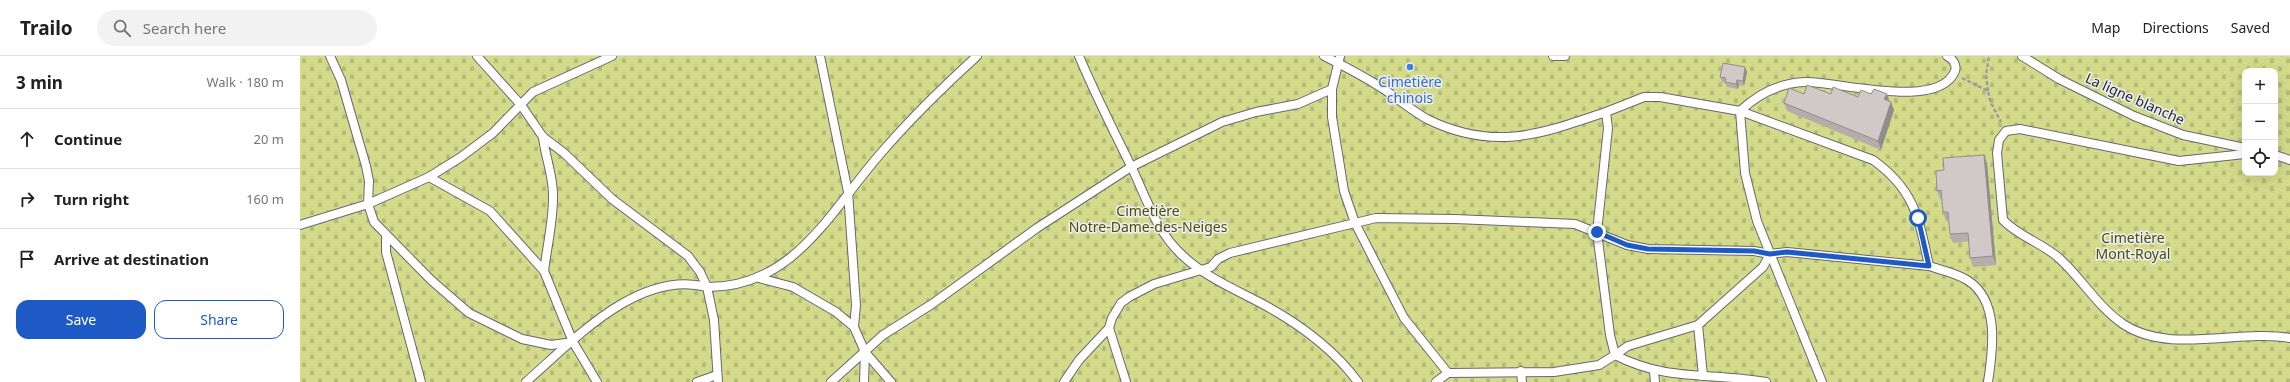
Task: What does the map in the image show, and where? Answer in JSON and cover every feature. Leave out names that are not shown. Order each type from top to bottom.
[{"type":"lane","points":[[477,56],[521,105],[543,137],[564,153],[612,198],[688,256],[700,272],[707,287],[714,320],[718,378],[697,382]]},
{"type":"lane","points":[[300,225],[368,204],[429,177],[461,157],[493,133],[533,92],[612,56]]},
{"type":"lane","points":[[820,56],[848,192],[856,306],[854,327]]},
{"type":"lane","points":[[526,382],[593,322],[633,297],[664,287],[690,283],[707,287],[724,287],[759,278],[788,260],[810,241],[881,152],[926,104],[977,56]]},
{"type":"lane","points":[[1080,56],[1097,98],[1152,214],[1167,237],[1182,255],[1203,270],[1302,329],[1324,346],[1348,369],[1358,382]]},
{"type":"lane","points":[[1324,56],[1339,59],[1428,119],[1451,128],[1497,138],[1540,134],[1606,112],[1644,97],[1660,97],[1740,111],[1873,160],[1888,170],[1900,183],[1914,205],[1929,266]]},
{"type":"lane","points":[[1553,56],[1565,56]]},
{"type":"lane","points":[[1740,111],[1762,93],[1786,85],[1805,82],[1904,93],[1928,90],[1943,83],[1954,73],[1956,68],[1954,63],[1947,56]]},
{"type":"lane","name":"La ligne blanche","points":[[2022,56],[2059,79],[2134,116],[2183,135],[2242,147]]},
{"type":"lane","points":[[328,57],[341,80],[366,166],[369,181],[368,204],[374,222],[386,236],[469,313],[522,339],[551,345],[572,342]]},
{"type":"lane","points":[[1339,59],[1332,89],[1332,117],[1344,191],[1355,223],[1404,318],[1448,373]]},
{"type":"lane","points":[[831,382],[883,335],[932,304],[1037,228],[1131,167],[1222,122],[1256,112],[1298,104],[1332,89]]},
{"type":"lane","points":[[1740,111],[1745,173],[1757,221],[1822,382]]},
{"type":"lane","points":[[1606,112],[1608,128],[1597,232],[1610,335],[1615,355]]},
{"type":"lane","points":[[2242,154],[2180,161],[2020,129],[2006,131],[1999,140],[1997,153],[2004,220],[2011,228],[2047,247],[2081,279],[2110,313],[2124,324],[2144,334],[2164,338],[2264,335],[2290,338]]},
{"type":"lane","points":[[543,137],[544,155],[551,174],[554,197],[544,271]]},
{"type":"lane","points":[[2278,157],[2290,160]]},
{"type":"lane","points":[[429,177],[490,210],[544,271],[572,342],[597,382]]},
{"type":"lane","points":[[1064,382],[1079,360],[1109,328],[1112,318],[1121,303],[1129,297],[1154,284],[1189,272],[1211,267],[1218,259],[1230,253],[1376,218],[1455,219],[1575,224],[1627,245],[1648,249],[1754,251],[1770,254],[1787,252],[1929,266],[1967,280],[1978,291],[1986,305],[1994,346],[1988,382]]},
{"type":"lane","points":[[386,236],[386,252],[421,382]]},
{"type":"lane","points":[[1436,382],[1448,373],[1521,371],[1554,372],[1579,369],[1599,364],[1628,346],[1698,325],[1763,267],[1770,254]]},
{"type":"lane","points":[[759,278],[793,287],[836,312],[854,327],[865,352],[891,382]]},
{"type":"lane","points":[[1698,325],[1703,376]]},
{"type":"lane","points":[[1109,328],[1126,382]]},
{"type":"lane","points":[[864,382],[865,352]]},
{"type":"lane","points":[[1615,355],[1654,372],[1685,376],[1703,376],[1766,382]]},
{"type":"lane","points":[[1521,371],[1522,382]]},
{"type":"lane","points":[[1654,372],[1655,382]]},
{"type":"path","points":[[1989,56],[1986,75],[1988,91],[1991,103],[2006,131]]},
{"type":"path","points":[[1954,73],[1971,84],[1988,91]]},
{"type":"green space","name":"Cimetière Notre-Dame-des-Neiges","points":[[300,56],[2290,56],[2290,382],[300,382]]},
{"type":"building","points":[[1723,63],[1745,67],[1743,81],[1737,80],[1736,84],[1725,82],[1726,78],[1720,77]]},
{"type":"building","points":[[1807,85],[1831,94],[1833,87],[1858,97],[1861,90],[1871,94],[1874,89],[1887,94],[1884,99],[1891,102],[1878,141],[1784,103],[1789,88],[1804,94]]},
{"type":"building","points":[[1984,155],[1993,256],[1970,258],[1968,233],[1950,234],[1948,212],[1943,212],[1941,190],[1937,191],[1936,171],[1944,170],[1943,158]]},
{"type":"place","name":"Cimetière chinois","points":[[1410,67]]},
{"type":"route","points":[[1597,232],[1627,245],[1648,249],[1672,251],[1754,251],[1770,254],[1787,252],[1929,266],[1918,218]]},
{"type":"park label","name":"Cimetière Mont-Royal","points":[[2133,246]]}]
